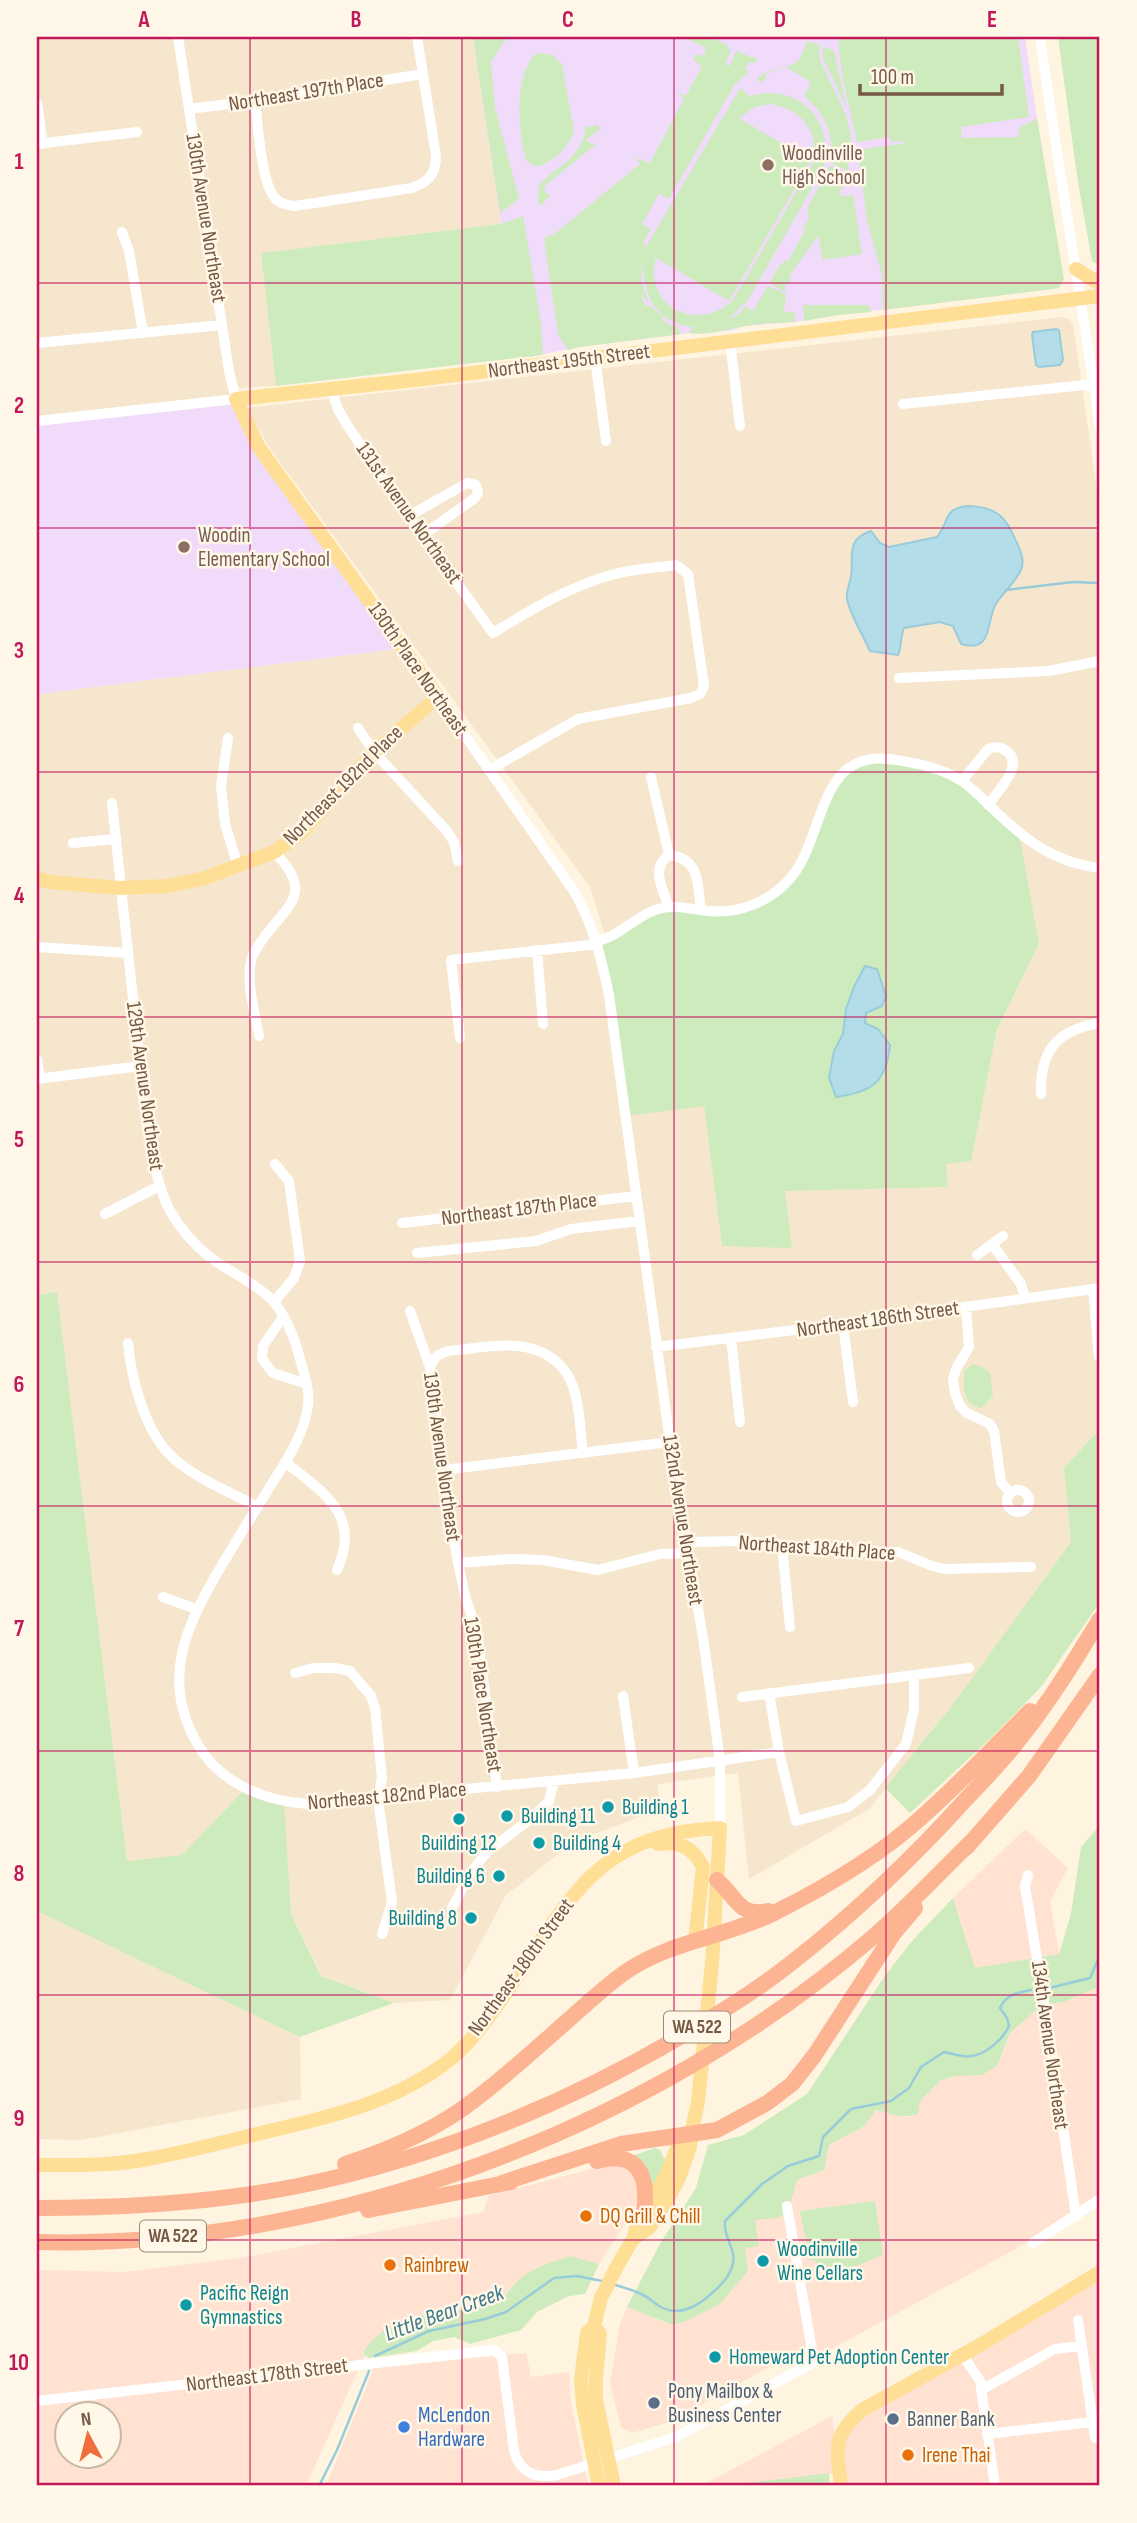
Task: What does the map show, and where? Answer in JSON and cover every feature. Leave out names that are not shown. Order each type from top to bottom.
[{"type":"highway","name":"WA 522","points":[[37,2208],[108,2208],[196,2201],[297,2186],[445,2146],[562,2099],[631,2065],[729,2008],[789,1965],[855,1910],[937,1830],[1015,1746],[1064,1677],[1100,1619]]},
{"type":"highway","name":"WA 522","points":[[37,2242],[186,2235],[309,2215],[397,2192],[545,2141],[626,2102],[699,2062],[802,1992],[874,1936],[972,1841],[1029,1776],[1100,1675]]},
{"type":"highway","points":[[220,2197],[310,2175],[375,2154],[445,2121],[477,2099],[624,1973],[662,1952],[713,1937],[784,1908],[866,1859],[923,1816],[1064,1677]]},
{"type":"highway","points":[[502,2183],[613,2147],[717,2130],[767,2103],[792,2084],[814,2056],[894,1933],[972,1841]]},
{"type":"highway","points":[[717,1880],[748,1912],[756,1914],[784,1908]]},
{"type":"highway","points":[[309,2215],[349,2214],[529,2179],[619,2157],[634,2164],[642,2175],[646,2192],[644,2210]]},
{"type":"main road","points":[[1076,269],[1100,284]]},
{"type":"main road","name":"Northeast 195th Street","points":[[236,398],[595,358],[1100,296]]},
{"type":"main road","name":"130th Place Northeast","points":[[236,398],[258,446],[438,696]]},
{"type":"main road","name":"Northeast 192nd Place","points":[[37,878],[49,882],[120,888],[168,886],[205,878],[274,852],[302,832],[374,752],[438,696]]},
{"type":"main road","name":"Northeast 180th Street","points":[[37,2165],[146,2160],[313,2121],[367,2105],[410,2085],[451,2059],[484,2025],[566,1903],[598,1870],[632,1848],[668,1835],[720,1828]]},
{"type":"main road","name":"132nd Avenue Northeast","points":[[691,2133],[698,2102],[712,1965],[720,1828]]},
{"type":"main road","points":[[632,1848],[676,1843],[690,1849],[698,1857],[703,1867],[695,1941]]},
{"type":"main road","points":[[599,2486],[601,2460],[596,2378],[600,2334],[594,2326],[601,2298],[633,2239],[638,2221],[666,2176],[677,2148],[691,2133]]},
{"type":"main road","points":[[633,2239],[650,2227],[670,2195],[690,2147],[691,2133]]},
{"type":"main road","points":[[841,2486],[838,2443],[842,2430],[862,2410],[1035,2313],[1100,2272]]},
{"type":"main road","points":[[601,2460],[614,2486]]},
{"type":"street","name":"130th Avenue Northeast","points":[[178,37],[222,325],[236,398]]},
{"type":"street","points":[[255,101],[266,178],[273,197],[281,204],[295,206],[424,184],[436,169],[436,156],[417,37]]},
{"type":"street","points":[[1040,37],[1058,169],[1100,427]]},
{"type":"street","name":"Northeast 197th Place","points":[[189,109],[422,74]]},
{"type":"street","points":[[37,103],[40,144],[137,132]]},
{"type":"street","points":[[122,232],[129,251],[143,333]]},
{"type":"street","points":[[37,343],[222,325]]},
{"type":"street","points":[[730,341],[740,426]]},
{"type":"street","points":[[595,358],[606,441]]},
{"type":"street","points":[[903,404],[1094,384]]},
{"type":"street","name":"131st Avenue Northeast","points":[[331,389],[338,409],[409,516],[493,633],[548,600],[581,584],[614,574],[676,565],[688,574],[704,686],[700,694],[691,698],[578,719],[489,770]]},
{"type":"street","name":"Northeast 195th Street","points":[[37,421],[236,398]]},
{"type":"street","points":[[409,516],[467,483],[476,485],[478,493],[475,498],[423,534]]},
{"type":"street","points":[[899,678],[1048,671],[1100,660]]},
{"type":"street","name":"130th Place Northeast","points":[[438,696],[573,890],[598,942]]},
{"type":"street","points":[[358,728],[374,752],[446,830],[454,842],[458,861]]},
{"type":"street","points":[[228,738],[221,786],[225,824],[238,866]]},
{"type":"street","points":[[962,781],[988,750],[994,747],[1006,750],[1013,760],[1013,767],[988,805]]},
{"type":"street","points":[[460,1038],[451,960],[598,942],[621,932],[648,913],[668,907],[727,912],[764,899],[788,882],[803,863],[834,783],[849,768],[860,762],[888,759],[930,767],[962,781],[1038,848],[1059,859],[1100,867]]},
{"type":"street","points":[[651,777],[669,855]]},
{"type":"street","name":"129th Avenue Northeast","points":[[112,803],[141,1066],[159,1186],[170,1212],[185,1234],[209,1257],[274,1302],[295,1340],[307,1384],[308,1404],[304,1422],[285,1462],[196,1609],[183,1645],[179,1675],[182,1705],[190,1730],[201,1750],[226,1777],[262,1796]]},
{"type":"street","points":[[73,843],[116,839]]},
{"type":"street","points":[[259,1036],[251,986],[251,959],[270,927],[292,905],[296,896],[294,879],[288,866],[274,852]]},
{"type":"street","points":[[668,907],[658,872],[663,859],[669,855],[687,860],[694,867],[701,910]]},
{"type":"street","name":"132nd Avenue Northeast","points":[[598,942],[609,995],[670,1442],[704,1644],[720,1761],[720,1828]]},
{"type":"street","points":[[37,947],[128,953]]},
{"type":"street","points":[[537,950],[543,1024]]},
{"type":"street","points":[[1041,1094],[1043,1065],[1055,1044],[1065,1034],[1077,1028],[1100,1023]]},
{"type":"street","points":[[37,1060],[38,1078],[141,1066]]},
{"type":"street","points":[[274,1302],[294,1278],[300,1261],[289,1181],[275,1164]]},
{"type":"street","points":[[105,1214],[159,1186]]},
{"type":"street","name":"Northeast 187th Place","points":[[402,1223],[636,1196]]},
{"type":"street","points":[[417,1253],[536,1241],[571,1229],[640,1221]]},
{"type":"street","points":[[977,1255],[1003,1236]]},
{"type":"street","points":[[992,1244],[1021,1284],[1025,1298]]},
{"type":"street","points":[[1096,1288],[1099,1357]]},
{"type":"street","name":"Northeast 186th Street","points":[[656,1347],[1096,1288]]},
{"type":"street","points":[[966,1307],[969,1347],[956,1369],[953,1379],[955,1393],[960,1406],[967,1413],[990,1424],[994,1431],[1001,1482],[1010,1493]]},
{"type":"street","name":"130th Avenue Northeast","points":[[410,1311],[430,1367],[458,1563]]},
{"type":"street","points":[[283,1317],[263,1346],[262,1359],[273,1373],[307,1384]]},
{"type":"street","points":[[843,1324],[853,1402]]},
{"type":"street","points":[[731,1338],[740,1422]]},
{"type":"street","points":[[128,1343],[130,1368],[155,1437],[169,1455],[192,1471],[258,1507]]},
{"type":"street","points":[[430,1367],[436,1357],[446,1352],[502,1345],[529,1348],[545,1354],[559,1364],[571,1380],[576,1397],[583,1453]]},
{"type":"street","points":[[443,1470],[670,1442]]},
{"type":"street","points":[[285,1462],[326,1494],[340,1511],[346,1551],[337,1570]]},
{"type":"street","name":"Northeast 184th Place","points":[[458,1563],[511,1559],[543,1560],[598,1570],[686,1547],[744,1541],[838,1551],[898,1552],[945,1569],[1031,1567]]},
{"type":"street","points":[[782,1546],[790,1627]]},
{"type":"street","name":"130th Place Northeast","points":[[458,1563],[465,1596],[477,1631],[497,1787]]},
{"type":"street","points":[[163,1597],[196,1609]]},
{"type":"street","points":[[295,1673],[313,1668],[349,1671],[371,1696],[375,1708],[382,1777],[378,1799],[392,1902],[382,1934]]},
{"type":"street","points":[[742,1697],[970,1668]]},
{"type":"street","points":[[769,1693],[779,1752],[796,1821],[848,1807],[870,1790],[906,1744],[914,1709],[914,1675]]},
{"type":"street","points":[[623,1696],[634,1773]]},
{"type":"street","name":"Northeast 182nd Place","points":[[262,1796],[307,1804],[378,1799],[634,1773],[779,1752]]},
{"type":"street","points":[[452,1908],[471,1871],[487,1852],[533,1817],[549,1801],[554,1781]]},
{"type":"street","name":"134th Avenue Northeast","points":[[1028,1875],[1025,1886],[1076,2216]]},
{"type":"street","points":[[1033,2243],[1100,2199]]},
{"type":"street","points":[[601,2460],[685,2432],[814,2362],[787,2206]]},
{"type":"street","points":[[1078,2320],[1095,2438]]},
{"type":"street","points":[[981,2390],[1055,2349],[1082,2346]]},
{"type":"street","name":"Northeast 178th Street","points":[[37,2401],[489,2350],[498,2352],[503,2366],[514,2451],[524,2470],[539,2477],[548,2477],[601,2460]]},
{"type":"street","points":[[962,2354],[980,2381],[995,2486]]},
{"type":"street","points":[[987,2434],[1093,2422]]},
{"type":"shaded area","points":[[37,37],[473,37],[501,224],[261,253],[276,386],[234,388],[236,399],[37,425]]},
{"type":"shaded area","name":"Woodinville High School","points":[[473,37],[1025,37],[1059,268],[1058,285],[1054,289],[579,347],[530,357],[501,224]]},
{"type":"shaded area","points":[[1062,317],[1073,324],[1100,513],[1100,1429],[1064,1468],[1071,1542],[951,1707],[869,1809],[749,1879],[738,1773],[658,1784],[659,1810],[575,1841],[506,1895],[450,2000],[394,2003],[322,1976],[291,1914],[283,1802],[246,1788],[182,1855],[127,1861],[57,1293],[37,1295],[37,679],[39,694],[404,648],[441,710],[589,919],[704,1106],[722,1245],[791,1247],[785,1190],[948,1187],[946,1164],[971,1161],[997,1029],[1039,944],[803,863],[764,899],[606,939],[590,887],[269,447],[246,408]]},
{"type":"shaded area","name":"Woodin Elementary School","points":[[236,399],[258,446],[404,648],[39,694],[37,426]]},
{"type":"shaded area","points":[[1025,1829],[1068,1868],[1050,1901],[1059,1954],[975,1968],[953,1898]]},
{"type":"shaded area","points":[[37,1911],[300,2037],[301,2099],[81,2140],[37,2139]]},
{"type":"shaded area","points":[[1100,1986],[1100,2199],[1076,2216],[813,2359],[810,2344],[675,2420],[632,2433],[621,2427],[610,2384],[620,2324],[627,2307],[673,2325],[745,2248],[755,2220],[797,2180],[824,2170],[828,2145],[864,2126],[876,2110],[909,2117],[920,2101],[941,2080],[955,2076],[1004,2050],[1010,2033],[1043,2004],[1064,2002]]},
{"type":"shaded area","points":[[607,2165],[629,2170],[639,2193],[632,2213],[599,2264],[571,2256],[522,2277],[496,2303],[406,2318],[379,2334],[362,2361],[306,2486],[45,2486],[37,2483],[37,2270],[124,2272],[240,2258],[484,2212],[488,2196]]},
{"type":"shaded area","points":[[1100,2267],[1100,2486],[843,2486],[840,2473],[724,2486],[701,2486],[832,2416],[837,2447],[843,2425]]},
{"type":"shaded area","points":[[526,2353],[531,2377],[569,2372],[571,2402],[588,2486],[326,2486],[374,2368]]},
{"type":"green space","points":[[473,37],[507,37],[491,62],[495,107],[519,199],[500,213]]},
{"type":"green space","points":[[684,37],[708,37],[728,45],[727,48],[731,50],[726,64],[730,66],[736,51],[757,59],[754,64],[749,62],[745,69],[749,72],[735,84],[669,199],[659,194],[642,224],[651,229],[643,243],[646,246],[643,252],[740,88],[750,96],[768,93],[798,100],[810,109],[819,121],[826,151],[823,169],[748,300],[728,320],[740,313],[745,306],[753,311],[768,286],[786,294],[784,312],[794,312],[795,322],[751,325],[711,333],[690,333],[690,329],[696,328],[671,320],[654,306],[646,286],[642,261],[641,281],[649,303],[644,297],[641,298],[645,305],[652,307],[663,317],[662,320],[677,326],[681,334],[568,350],[558,334],[544,239],[550,234],[552,236],[640,164],[636,158],[650,163],[684,99],[677,93],[686,96],[702,66],[693,60],[696,54],[704,56],[706,48]],"holes":[[[770,104],[781,106],[800,117],[811,133],[814,143],[812,165],[733,300],[719,310],[704,315],[690,315],[676,310],[665,302],[658,290],[654,275],[656,258],[729,301],[811,161],[739,118],[755,107]]]},
{"type":"green space","points":[[1018,37],[1029,117],[961,127],[962,138],[1019,137],[1019,128],[1037,118],[1064,279],[1059,288],[883,310],[882,275],[867,220],[858,156],[863,149],[905,143],[891,142],[890,137],[857,142],[838,43],[843,38]]},
{"type":"green space","points":[[1058,37],[1100,37],[1100,266],[1092,261]]},
{"type":"green space","points":[[807,41],[820,45],[821,62],[846,115],[851,135],[848,171],[831,163],[832,152],[827,125],[818,110],[804,96],[811,82],[786,67],[796,62]]},
{"type":"green space","points":[[823,46],[834,51],[847,109],[823,58]]},
{"type":"green space","points":[[543,53],[554,56],[562,65],[574,130],[560,153],[536,167],[526,160],[520,106],[523,78],[528,65],[534,55]]},
{"type":"green space","points":[[786,67],[767,73],[763,83],[757,79],[768,72]]},
{"type":"green space","points":[[594,124],[601,128],[585,141],[596,144],[546,185],[544,190],[550,197],[538,204],[538,187],[568,161],[579,147],[586,126],[593,127]]},
{"type":"green space","points":[[830,166],[849,174],[838,196],[853,195],[862,254],[823,260],[818,236],[790,275],[789,284],[785,284],[785,292],[769,283],[780,265],[788,261],[805,231],[803,229],[809,218],[807,209]]},
{"type":"green space","points":[[523,216],[541,324],[543,355],[276,386],[261,253],[501,224]]},
{"type":"green space","points":[[803,305],[869,305],[871,312],[804,321]]},
{"type":"green space","points":[[872,759],[948,773],[1019,834],[1039,944],[997,1029],[971,1161],[946,1164],[948,1187],[785,1191],[792,1248],[722,1246],[704,1106],[626,1116],[597,941],[655,910],[747,907],[788,882],[834,783]]},
{"type":"green space","points":[[57,1292],[127,1861],[182,1855],[246,1788],[284,1802],[291,1914],[321,1976],[394,2003],[300,2037],[37,1911],[37,1295]]},
{"type":"green space","points":[[973,1364],[990,1373],[993,1396],[981,1408],[967,1399],[964,1389],[964,1371]]},
{"type":"green space","points":[[1100,1429],[1100,1602],[1041,1687],[910,1813],[885,1788],[951,1707],[1071,1542],[1064,1468]]},
{"type":"green space","points":[[1100,1825],[1100,1986],[1064,2002],[1043,2004],[1010,2033],[997,2066],[982,2075],[955,2076],[941,2080],[920,2101],[918,2114],[902,2116],[876,2110],[864,2126],[829,2145],[824,2170],[797,2180],[788,2212],[777,2218],[755,2220],[759,2246],[745,2248],[748,2271],[720,2304],[673,2325],[627,2307],[661,2242],[696,2188],[708,2145],[744,2135],[807,2094],[884,1977],[912,1941],[953,1898],[975,1968],[1059,1954],[1071,1914],[1081,1847]]},
{"type":"green space","points":[[655,2148],[660,2150],[666,2159],[653,2187],[632,2156]]},
{"type":"green space","points":[[875,2201],[883,2255],[819,2281],[815,2260],[810,2261],[800,2211]]},
{"type":"green space","points":[[571,2256],[599,2264],[585,2294],[569,2296],[537,2312],[521,2330],[470,2344],[454,2337],[433,2341],[417,2351],[370,2358],[364,2355],[364,2351],[377,2337],[391,2326],[423,2315],[493,2303],[501,2299],[526,2274]]},
{"type":"green space","points":[[829,2473],[830,2486],[724,2486]]},
{"type":"water","points":[[1059,330],[1063,360],[1060,365],[1039,367],[1036,365],[1033,332]]},
{"type":"water","points":[[968,506],[986,508],[1004,519],[1022,560],[1017,577],[993,609],[984,640],[972,646],[961,644],[953,626],[940,622],[904,628],[898,655],[870,651],[847,599],[852,550],[857,539],[871,531],[880,543],[889,547],[937,537],[950,513]]},
{"type":"water","points":[[865,966],[877,969],[886,996],[882,1006],[866,1013],[865,1023],[878,1029],[890,1045],[888,1058],[881,1077],[875,1083],[859,1092],[836,1097],[829,1078],[834,1051],[843,1034],[846,1009],[854,987]]},
{"type":"waterway","points":[[1006,590],[1073,582],[1099,583]]},
{"type":"waterway","name":"Little Bear Creek","points":[[1049,1988],[1090,1978],[1100,1955]]},
{"type":"waterway","name":"Little Bear Creek","points":[[612,2284],[639,2293],[668,2310],[688,2309],[700,2302],[722,2284],[732,2268],[733,2252],[725,2221],[762,2184],[788,2166],[819,2156],[823,2137],[851,2109],[891,2101],[909,2088],[921,2067],[944,2052],[968,2056],[988,2049],[999,2041],[1009,2026],[1000,2008],[1002,2003],[1012,1995],[1031,1990]]},
{"type":"waterway","name":"Little Bear Creek","points":[[375,2356],[429,2331],[506,2312],[554,2278],[577,2276],[602,2281]]},
{"type":"waterway","name":"Little Bear Creek","points":[[319,2486],[337,2450],[369,2371]]},
{"type":"place","name":"Woodinville High School","points":[[768,165]]},
{"type":"place","name":"Woodin Elementary School","points":[[184,547]]},
{"type":"place","name":"Building 1","points":[[608,1807]]},
{"type":"place","name":"Building 11","points":[[507,1816]]},
{"type":"place","name":"Building 12","points":[[459,1819]]},
{"type":"place","name":"Building 4","points":[[539,1843]]},
{"type":"place","name":"Building 6","points":[[499,1876]]},
{"type":"place","name":"Building 8","points":[[471,1918]]},
{"type":"place","name":"DQ Grill & Chill","points":[[586,2216]]},
{"type":"place","name":"Woodinville Wine Cellars","points":[[763,2261]]},
{"type":"place","name":"Rainbrew","points":[[390,2265]]},
{"type":"place","name":"Pacific Reign Gymnastics","points":[[186,2305]]},
{"type":"place","name":"Homeward Pet Adoption Center","points":[[715,2357]]},
{"type":"place","name":"Pony Mailbox & Business Center","points":[[654,2403]]},
{"type":"place","name":"Banner Bank","points":[[893,2419]]},
{"type":"place","name":"McLendon Hardware","points":[[404,2427]]},
{"type":"place","name":"Irene Thai","points":[[908,2455]]}]
